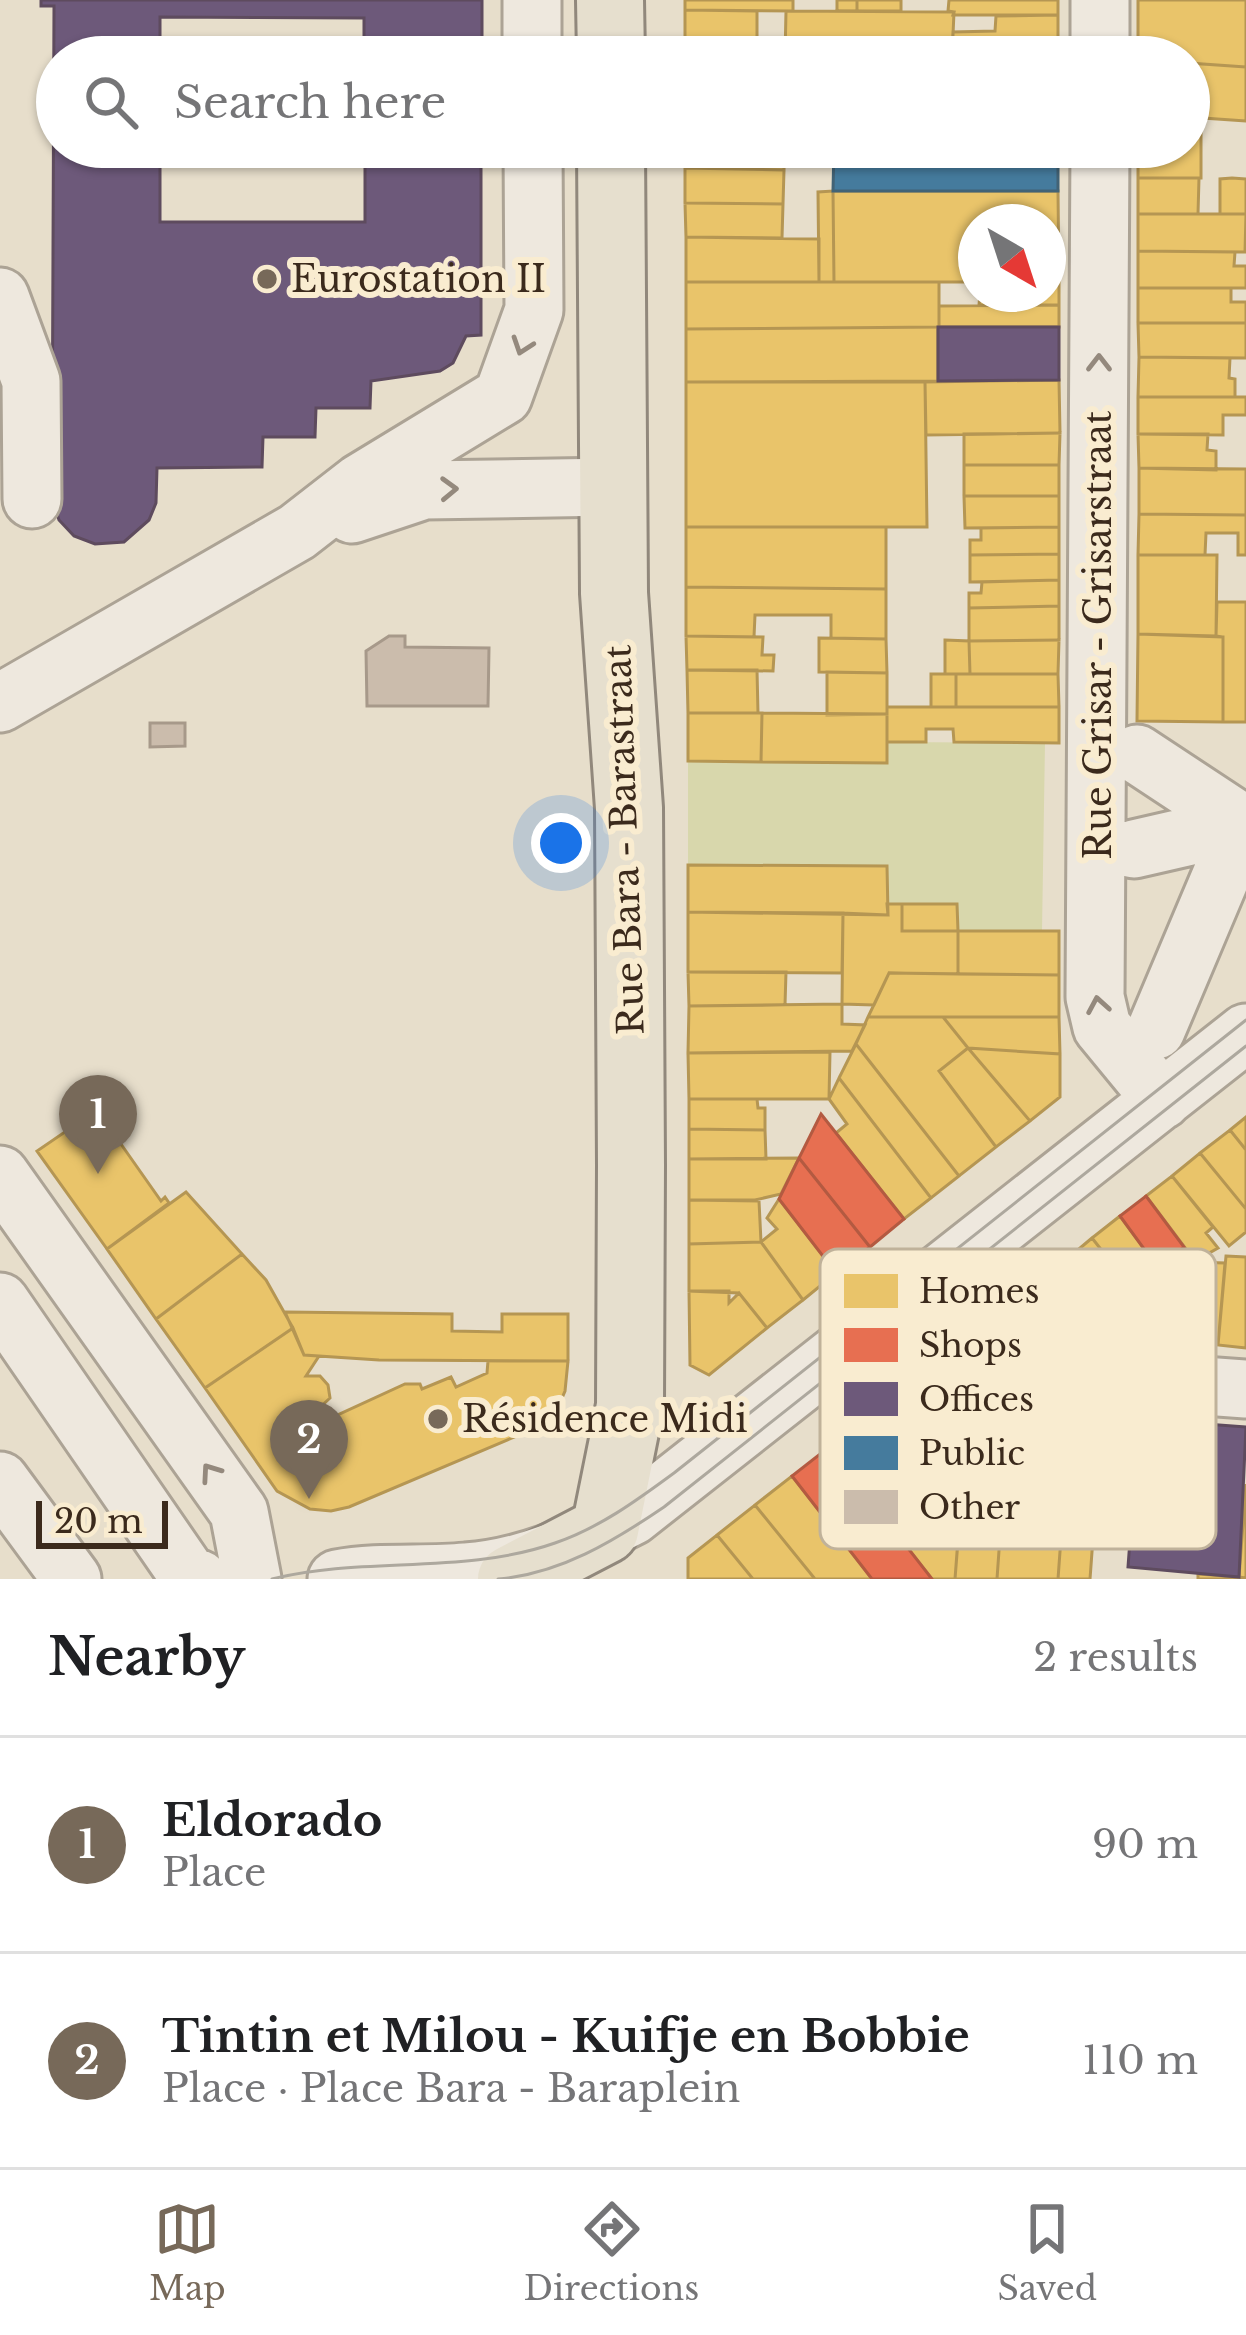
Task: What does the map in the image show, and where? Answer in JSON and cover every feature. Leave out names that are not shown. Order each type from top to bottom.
[{"type":"main road","points":[[610,0],[610,36]]},
{"type":"main road","name":"Rue Bara - Barastraat","points":[[601,1554],[630,1406],[629,808],[614,592],[611,168]]},
{"type":"main road","points":[[511,1579],[601,1554]]},
{"type":"main road","points":[[554,1579],[601,1554]]},
{"type":"street","points":[[532,0],[532,36]]},
{"type":"street","points":[[1100,0],[1100,36]]},
{"type":"street","points":[[0,703],[297,532],[360,483],[503,396],[534,310],[533,168]]},
{"type":"street","name":"Rue Grisar - Grisarstraat","points":[[1100,168],[1095,997],[1102,1027],[1162,1100]]},
{"type":"street","points":[[0,297],[32,381],[32,499]]},
{"type":"street","points":[[297,532],[424,490],[614,487]]},
{"type":"street","points":[[1137,754],[1245,824]]},
{"type":"street","points":[[1134,849],[1245,824]]},
{"type":"street","points":[[1156,1030],[1245,824]]},
{"type":"street","points":[[973,1249],[1246,1033]]},
{"type":"street","points":[[0,1175],[238,1512],[251,1579]]},
{"type":"street","points":[[0,1302],[185,1572]]},
{"type":"street","points":[[337,1579],[469,1572],[601,1554],[672,1487],[820,1370]]},
{"type":"street","points":[[1216,1387],[1246,1389]]},
{"type":"street","points":[[0,1481],[71,1579]]},
{"type":"street","points":[[314,1579],[537,1522],[601,1554]]},
{"type":"green space","points":[[887,742],[1045,743],[1042,931],[958,931],[956,904],[887,904],[886,866],[688,865],[688,761],[886,763]]},
{"type":"building: Homes","points":[[685,0],[793,0],[793,11],[685,10]]},
{"type":"building: Homes","points":[[837,0],[857,0],[857,11],[837,11]]},
{"type":"building: Homes","points":[[857,0],[901,0],[901,11],[857,11]]},
{"type":"building: Homes","points":[[949,0],[1058,0],[1058,15],[953,15],[948,11]]},
{"type":"building: Homes","points":[[1138,0],[1246,0],[1246,67],[1210,64],[1210,36],[1138,36]]},
{"type":"building: Homes","points":[[685,10],[757,11],[757,36],[685,36]]},
{"type":"building: Homes","points":[[786,11],[954,12],[953,36],[785,36]]},
{"type":"building: Homes","points":[[1058,15],[1058,36],[953,36],[953,32],[995,31],[996,16]]},
{"type":"building: Homes","points":[[1210,64],[1246,67],[1246,121],[1210,118]]},
{"type":"building: Homes","points":[[685,168],[784,168],[784,170]]},
{"type":"building: Homes","points":[[685,168],[784,170],[783,204],[685,203]]},
{"type":"building: Homes","points":[[1138,168],[1201,168],[1201,178],[1138,178]]},
{"type":"building: Homes","points":[[1138,178],[1199,178],[1198,214],[1138,214]]},
{"type":"building: Homes","points":[[1220,179],[1246,179],[1246,214],[1220,214]]},
{"type":"building: Homes","points":[[833,191],[834,282],[819,282],[818,192]]},
{"type":"building: Homes","points":[[833,191],[1058,191],[1058,204],[958,204],[958,282],[834,282]]},
{"type":"building: Homes","points":[[685,203],[783,204],[782,238],[686,237]]},
{"type":"building: Homes","points":[[1138,214],[1246,214],[1245,252],[1138,251]]},
{"type":"building: Homes","points":[[686,237],[819,239],[819,282],[686,282]]},
{"type":"building: Homes","points":[[1138,251],[1235,252],[1234,266],[1246,266],[1246,288],[1138,288]]},
{"type":"building: Homes","points":[[686,282],[939,282],[939,327],[686,329]]},
{"type":"building: Homes","points":[[1138,288],[1231,288],[1231,302],[1246,302],[1246,323],[1138,323]]},
{"type":"building: Homes","points":[[939,306],[958,306],[958,312],[1059,312],[1059,327],[939,327]]},
{"type":"building: Homes","points":[[1138,323],[1246,323],[1246,358],[1139,357]]},
{"type":"building: Homes","points":[[938,327],[938,381],[686,382],[686,329]]},
{"type":"building: Homes","points":[[1139,357],[1230,358],[1235,397],[1138,397]]},
{"type":"building: Homes","points":[[1059,380],[1060,433],[926,435],[925,382]]},
{"type":"building: Homes","points":[[686,382],[925,382],[927,527],[686,527]]},
{"type":"building: Homes","points":[[1138,397],[1246,397],[1246,415],[1223,415],[1223,435],[1138,434]]},
{"type":"building: Homes","points":[[1060,433],[1059,465],[964,465],[964,434]]},
{"type":"building: Homes","points":[[1138,434],[1208,434],[1207,450],[1216,451],[1216,470],[1139,468]]},
{"type":"building: Homes","points":[[964,465],[1059,465],[1059,496],[964,496]]},
{"type":"building: Homes","points":[[1139,468],[1246,469],[1246,515],[1139,514]]},
{"type":"building: Homes","points":[[964,496],[1059,496],[1059,527],[965,528]]},
{"type":"building: Homes","points":[[1139,514],[1246,515],[1246,555],[1238,555],[1238,533],[1206,533],[1205,555],[1138,555]]},
{"type":"building: Homes","points":[[686,527],[886,527],[886,589],[686,587]]},
{"type":"building: Homes","points":[[1059,527],[1059,554],[970,555],[970,540],[981,540],[981,528]]},
{"type":"building: Homes","points":[[1059,554],[1059,580],[970,582],[970,555]]},
{"type":"building: Homes","points":[[1138,555],[1217,555],[1216,636],[1138,634]]},
{"type":"building: Homes","points":[[1059,580],[1059,606],[969,608],[969,593],[981,593],[982,582]]},
{"type":"building: Homes","points":[[686,587],[886,589],[886,639],[831,638],[831,615],[755,615],[754,637],[686,636]]},
{"type":"building: Homes","points":[[1217,602],[1246,602],[1246,722],[1223,722],[1223,637],[1216,636]]},
{"type":"building: Homes","points":[[1059,606],[1059,640],[969,641],[969,608]]},
{"type":"building: Homes","points":[[1138,634],[1223,637],[1223,722],[1137,721]]},
{"type":"building: Homes","points":[[686,636],[763,637],[762,655],[774,655],[773,671],[687,670]]},
{"type":"building: Homes","points":[[819,638],[886,639],[887,673],[819,672]]},
{"type":"building: Homes","points":[[945,640],[969,641],[970,674],[945,674]]},
{"type":"building: Homes","points":[[1059,640],[1058,674],[970,674],[969,641]]},
{"type":"building: Homes","points":[[687,670],[757,670],[758,713],[688,713]]},
{"type":"building: Homes","points":[[827,672],[887,673],[887,714],[827,715]]},
{"type":"building: Homes","points":[[931,674],[956,674],[956,707],[931,707]]},
{"type":"building: Homes","points":[[956,674],[1058,674],[1059,707],[956,707]]},
{"type":"building: Homes","points":[[887,707],[1059,707],[1059,743],[954,742],[953,729],[926,729],[926,742],[887,742]]},
{"type":"building: Homes","points":[[688,713],[762,713],[761,762],[688,761]]},
{"type":"building: Homes","points":[[762,713],[887,714],[887,763],[761,762]]},
{"type":"building: Homes","points":[[688,865],[887,866],[888,915],[688,912]]},
{"type":"building: Homes","points":[[887,904],[902,904],[902,931],[958,931],[958,974],[889,973],[874,1005],[842,1004],[843,913],[888,915]]},
{"type":"building: Homes","points":[[902,904],[957,904],[958,931],[902,931]]},
{"type":"building: Homes","points":[[688,912],[843,913],[842,973],[688,972]]},
{"type":"building: Homes","points":[[958,931],[1059,931],[1059,975],[958,974]]},
{"type":"building: Homes","points":[[688,972],[786,972],[785,1005],[689,1006]]},
{"type":"building: Homes","points":[[889,973],[1059,975],[1059,1017],[868,1017]]},
{"type":"building: Homes","points":[[842,1004],[842,1024],[865,1025],[852,1051],[688,1053],[689,1006]]},
{"type":"building: Homes","points":[[868,1017],[943,1017],[968,1048],[939,1071],[996,1147],[959,1176],[856,1044]]},
{"type":"building: Homes","points":[[943,1017],[1059,1017],[1060,1054],[968,1048]]},
{"type":"building: Homes","points":[[856,1044],[959,1176],[931,1198],[839,1078]]},
{"type":"building: Homes","points":[[968,1048],[1060,1054],[1060,1097],[1030,1121]]},
{"type":"building: Homes","points":[[968,1048],[1030,1121],[996,1147],[939,1071]]},
{"type":"building: Homes","points":[[830,1052],[829,1099],[689,1099],[688,1053]]},
{"type":"building: Homes","points":[[839,1078],[931,1198],[904,1219],[836,1133],[847,1124],[829,1099]]},
{"type":"building: Homes","points":[[689,1099],[757,1099],[758,1108],[765,1108],[765,1130],[689,1129]]},
{"type":"building: Homes","points":[[97,1110],[161,1201],[165,1197],[169,1203],[107,1249],[37,1151]]},
{"type":"building: Homes","points":[[1246,1117],[1246,1150],[1230,1130]]},
{"type":"building: Homes","points":[[689,1129],[765,1130],[766,1159],[689,1159]]},
{"type":"building: Homes","points":[[1230,1130],[1246,1150],[1246,1209],[1200,1153]]},
{"type":"building: Homes","points":[[1200,1153],[1246,1209],[1246,1232],[1229,1246],[1172,1176]]},
{"type":"building: Homes","points":[[799,1158],[781,1194],[755,1200],[689,1200],[689,1159]]},
{"type":"building: Homes","points":[[1172,1176],[1213,1227],[1206,1233],[1218,1248],[1186,1249],[1146,1196]]},
{"type":"building: Homes","points":[[186,1192],[242,1254],[156,1319],[107,1249]]},
{"type":"building: Homes","points":[[779,1199],[820,1252],[820,1286],[803,1300],[761,1242],[777,1229],[767,1218]]},
{"type":"building: Homes","points":[[689,1200],[759,1201],[761,1242],[689,1244]]},
{"type":"building: Homes","points":[[1120,1216],[1144,1249],[1101,1249],[1092,1238]]},
{"type":"building: Homes","points":[[1092,1238],[1101,1249],[1079,1249]]},
{"type":"building: Homes","points":[[761,1242],[803,1300],[767,1328],[739,1293],[689,1291],[689,1244]]},
{"type":"building: Homes","points":[[242,1254],[266,1280],[293,1328],[205,1388],[156,1319]]},
{"type":"building: Homes","points":[[1226,1256],[1246,1257],[1246,1348],[1218,1345]]},
{"type":"building: Homes","points":[[1216,1263],[1225,1263],[1218,1345]]},
{"type":"building: Homes","points":[[689,1291],[729,1291],[729,1303],[739,1293],[767,1328],[709,1375],[690,1365]]},
{"type":"building: Homes","points":[[285,1312],[452,1314],[452,1331],[502,1332],[502,1314],[568,1314],[568,1361],[304,1355]]},
{"type":"building: Homes","name":"Résidence Midi","points":[[293,1328],[304,1355],[319,1356],[306,1376],[320,1376],[328,1385],[330,1398],[315,1412],[322,1422],[405,1384],[420,1384],[422,1389],[451,1377],[456,1387],[487,1373],[488,1361],[568,1361],[565,1391],[556,1412],[531,1430],[349,1507],[310,1509],[277,1491],[205,1388]]},
{"type":"building: Homes","points":[[792,1476],[820,1512],[820,1549],[849,1549],[872,1579],[815,1579],[755,1505]]},
{"type":"building: Homes","points":[[1246,1484],[1246,1578],[1239,1577]]},
{"type":"building: Homes","points":[[755,1505],[815,1579],[753,1579],[717,1535]]},
{"type":"building: Homes","points":[[717,1535],[753,1579],[688,1579],[688,1558]]},
{"type":"building: Homes","points":[[909,1549],[957,1549],[955,1579],[932,1579]]},
{"type":"building: Homes","points":[[957,1549],[999,1549],[997,1579],[955,1579]]},
{"type":"building: Homes","points":[[999,1549],[1060,1549],[1058,1579],[997,1579]]},
{"type":"building: Homes","points":[[1060,1549],[1092,1549],[1090,1579],[1058,1579]]},
{"type":"building: Homes","points":[[1198,1574],[1239,1577],[1245,1579],[1198,1579]]},
{"type":"building: Shops","points":[[821,1114],[904,1219],[870,1247],[799,1158]]},
{"type":"building: Shops","points":[[799,1158],[870,1247],[820,1252],[779,1199]]},
{"type":"building: Shops","points":[[1146,1196],[1184,1247],[1144,1249],[1120,1216]]},
{"type":"building: Shops","points":[[820,1454],[820,1512],[792,1476]]},
{"type":"building: Shops","points":[[849,1549],[909,1549],[932,1579],[872,1579]]},
{"type":"building: Offices","name":"Eurostation II","points":[[41,0],[482,0],[482,36],[364,36],[364,18],[160,17],[160,36],[54,36],[54,6],[41,6]]},
{"type":"building: Offices","name":"Eurostation II","points":[[53,168],[160,168],[160,222],[365,222],[365,168],[481,168],[481,335],[466,336],[453,363],[440,371],[371,381],[370,408],[316,408],[315,437],[263,437],[262,467],[157,468],[156,503],[149,520],[124,542],[95,544],[74,536],[59,520],[52,498]]},
{"type":"building: Offices","points":[[938,327],[1059,327],[1059,380],[938,381]]},
{"type":"building: Offices","points":[[1216,1425],[1246,1427],[1239,1577],[1128,1567],[1129,1549],[1216,1549]]},
{"type":"building: Public","points":[[834,168],[1058,168],[1058,191],[833,191]]},
{"type":"building: Other","points":[[389,636],[405,636],[405,647],[489,648],[488,706],[367,706],[366,651]]},
{"type":"building: Other","points":[[150,723],[185,723],[185,746],[150,747]]},
{"type":"tram line","points":[[957,1249],[1246,1020]]},
{"type":"tram line","points":[[990,1249],[1246,1046]]},
{"type":"tram line","points":[[272,1579],[342,1568],[485,1559],[571,1537],[602,1522],[674,1473],[820,1357]]},
{"type":"tram line","points":[[498,1579],[565,1563],[606,1543],[664,1507],[820,1383]]},
{"type":"place","name":"Eurostation II","points":[[267,279]]},
{"type":"place","name":"Eldorado","points":[[98,1174]]},
{"type":"place","name":"Résidence Midi","points":[[438,1419]]},
{"type":"place","name":"Tintin et Milou - Kuifje en Bobbie","points":[[309,1499]]}]
